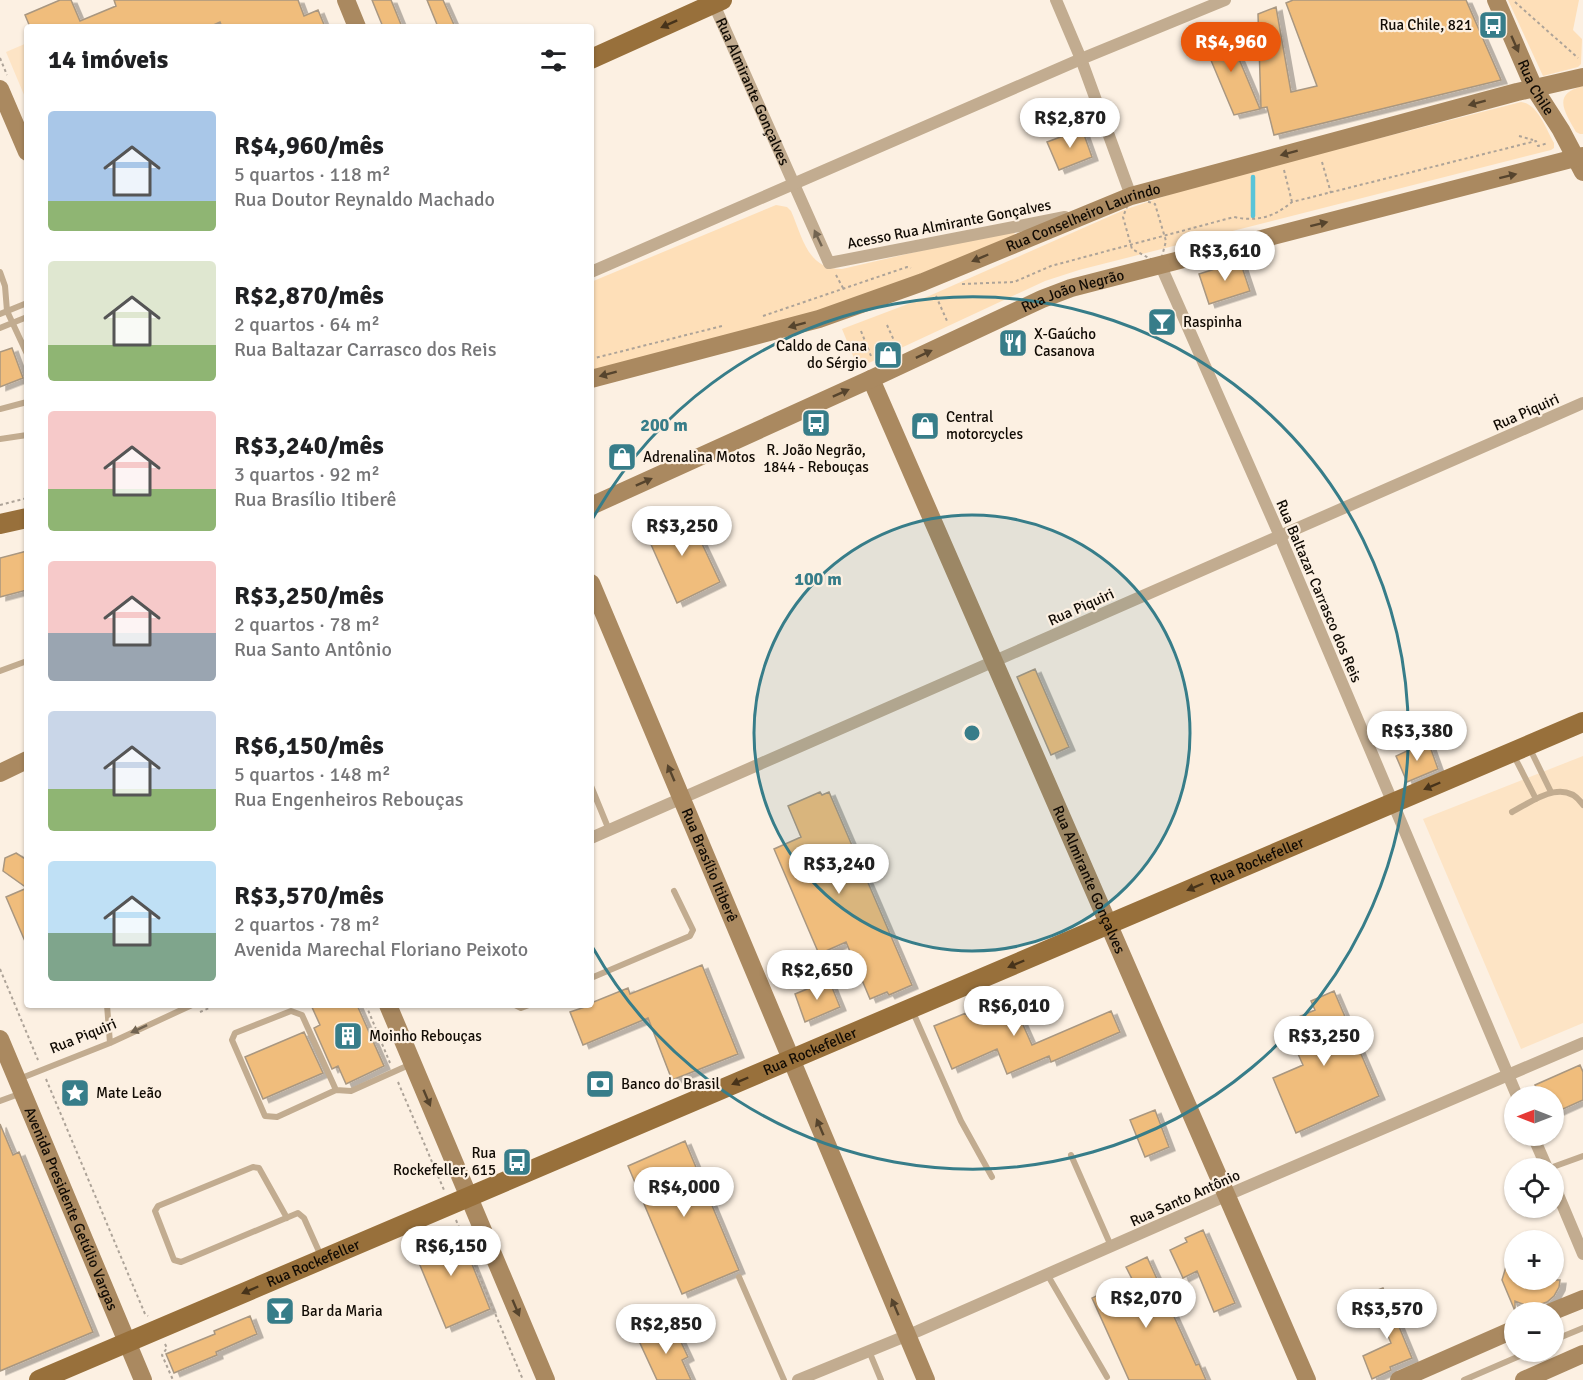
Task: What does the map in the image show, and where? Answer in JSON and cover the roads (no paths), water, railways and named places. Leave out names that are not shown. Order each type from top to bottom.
[{"type":"main road","points":[[346,0],[356,24]]},
{"type":"main road","name":"Rua Chile","points":[[1496,0],[1534,88],[1581,159]]},
{"type":"main road","points":[[594,58],[716,1]]},
{"type":"main road","name":"Rua Conselheiro Laurindo","points":[[594,378],[819,319],[923,282],[1131,196],[1534,88],[1583,77]]},
{"type":"main road","points":[[0,89],[5,115],[24,147]]},
{"type":"main road","name":"Rua João Negrão","points":[[594,505],[1042,299],[1071,288],[1581,159]]},
{"type":"main road","name":"Rua Almirante Gonçalves","points":[[871,379],[1307,1380]]},
{"type":"main road","points":[[0,524],[24,519]]},
{"type":"main road","name":"Rua Brasílio Itiberê","points":[[594,589],[926,1380]]},
{"type":"main road","name":"Rua Rockefeller","points":[[39,1380],[1583,722]]},
{"type":"main road","points":[[0,772],[24,761]]},
{"type":"main road","points":[[389,1008],[546,1380]]},
{"type":"main road","name":"Avenida Presidente Getúlio Vargas","points":[[0,1039],[143,1380]]},
{"type":"main road","points":[[1564,1307],[1583,1299]]},
{"type":"main road","points":[[1399,1380],[1504,1334]]},
{"type":"main road","points":[[1524,1380],[1583,1354]]},
{"type":"street","points":[[1056,0],[1082,59],[1131,196]]},
{"type":"street","points":[[594,271],[1082,59],[1225,0]]},
{"type":"street","name":"Rua Almirante Gonçalves","points":[[716,1],[793,185]]},
{"type":"street","name":"Acesso Rua Almirante Gonçalves","points":[[793,185],[829,263],[1087,213]]},
{"type":"street","name":"Rua Baltazar Carrasco dos Reis","points":[[1160,264],[1280,536],[1512,1086]]},
{"type":"street","name":"Rua Piquiri","points":[[594,837],[1583,403]]},
{"type":"street","name":"Rua Santo Antônio","points":[[798,1380],[1583,1043]]},
{"type":"street","points":[[1564,1209],[1583,1254]]},
{"type":"lane","points":[[0,272],[5,286],[7,311],[24,347]]},
{"type":"lane","points":[[0,314],[24,304]]},
{"type":"lane","points":[[0,328],[24,318]]},
{"type":"lane","points":[[0,409],[24,403]]},
{"type":"lane","points":[[0,439],[24,435]]},
{"type":"lane","points":[[0,671],[24,662]]},
{"type":"lane","points":[[1521,749],[1551,792]]},
{"type":"lane","points":[[1521,749],[1536,799]]},
{"type":"lane","points":[[1512,812],[1551,792],[1563,790],[1579,799],[1583,805]]},
{"type":"lane","points":[[594,793],[609,830]]},
{"type":"lane","points":[[594,977],[690,936],[693,930],[674,891]]},
{"type":"lane","points":[[107,1008],[110,1043]]},
{"type":"lane","name":"Rua Piquiri","points":[[0,1101],[20,1086],[186,1008]]},
{"type":"lane","points":[[911,1008],[961,1121],[993,1177]]},
{"type":"lane","points":[[336,1090],[302,1015],[291,1011],[235,1033],[232,1040],[265,1116],[277,1117],[336,1090],[351,1091],[413,1064]]},
{"type":"lane","points":[[1071,1155],[1111,1246]]},
{"type":"lane","points":[[1564,1163],[1583,1156]]},
{"type":"lane","points":[[287,1218],[259,1168],[253,1167],[158,1206],[155,1211],[174,1260],[181,1262],[287,1218],[298,1213],[304,1218],[323,1259]]},
{"type":"lane","points":[[1047,1274],[1107,1377]]},
{"type":"lane","points":[[739,1276],[784,1380]]},
{"type":"lane","points":[[1564,1336],[1583,1328]]},
{"type":"lane","points":[[869,1351],[881,1380]]},
{"type":"lane","points":[[1464,1380],[1506,1362]]},
{"type":"waterway","points":[[1253,177],[1253,216]]},
{"type":"place","name":"Rua Chile, 821","points":[[1493,25]]},
{"type":"place","name":"Raspinha","points":[[1162,322]]},
{"type":"place","name":"X-Gaúcho Casanova","points":[[1013,343]]},
{"type":"place","name":"Caldo de Cana do Sérgio","points":[[888,355]]},
{"type":"place","name":"R. João Negrão, 1844 - Rebouças","points":[[816,423]]},
{"type":"place","name":"Central motorcycles","points":[[925,426]]},
{"type":"place","name":"Adrenalina Motos","points":[[622,457]]},
{"type":"place","name":"Moinho Rebouças","points":[[348,1036]]},
{"type":"place","name":"Banco do Brasil","points":[[600,1084]]},
{"type":"place","name":"Mate Leão","points":[[75,1093]]},
{"type":"place","name":"Rua Rockefeller, 615","points":[[517,1162]]},
{"type":"place","name":"Bar da Maria","points":[[280,1311]]}]
